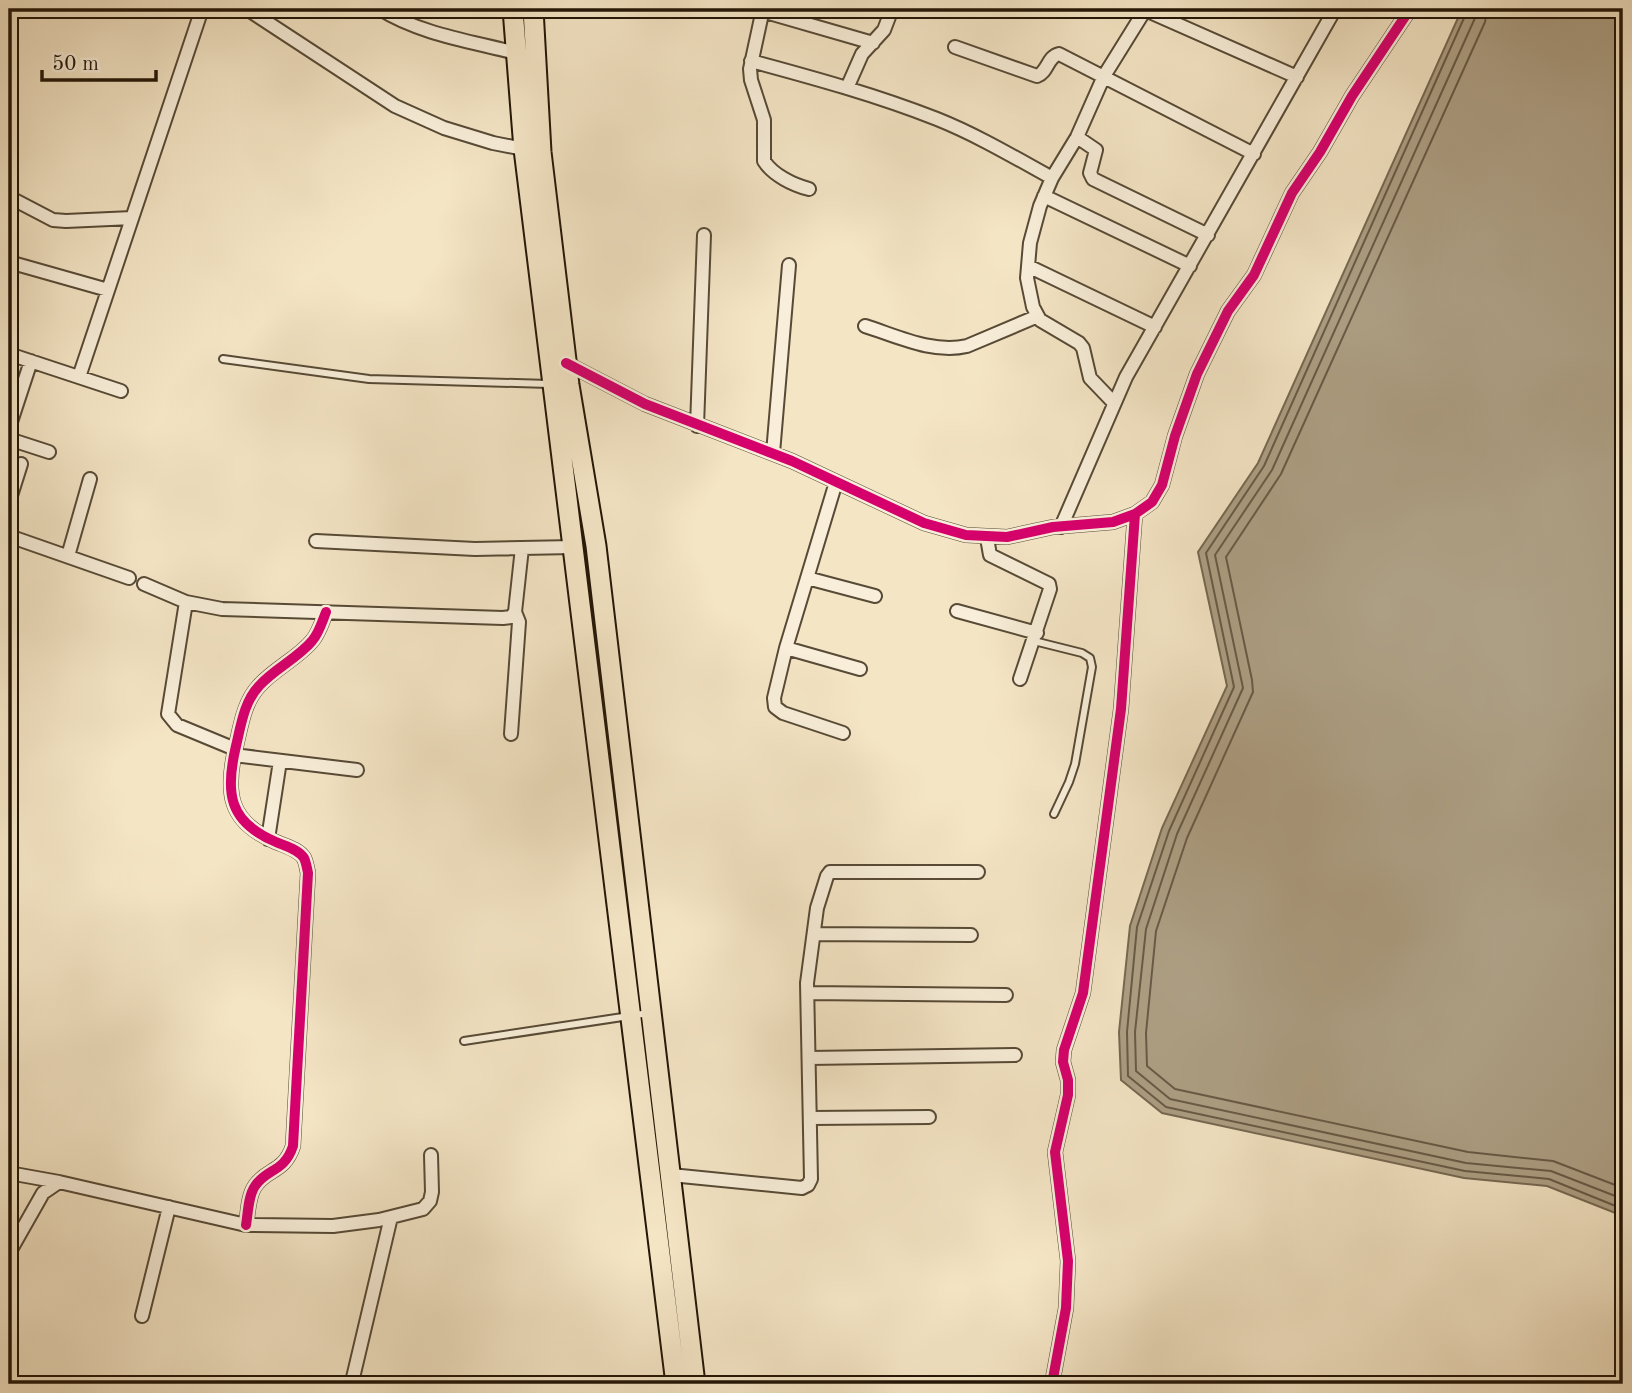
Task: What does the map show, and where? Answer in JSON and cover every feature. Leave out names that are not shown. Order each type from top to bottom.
[{"type":"main road","points":[[513,9],[524,149],[676,1384]]},
{"type":"main road","points":[[533,9],[541,152],[566,363],[596,547],[695,1384]]},
{"type":"street","points":[[79,377],[202,9]]},
{"type":"street","points":[[247,9],[263,14],[395,106],[444,128],[524,149]]},
{"type":"street","points":[[380,9],[417,27],[516,53]]},
{"type":"street","points":[[847,88],[862,54],[884,30],[892,9]]},
{"type":"street","points":[[1114,403],[1090,378],[1080,343],[1047,325],[1038,316],[1032,307],[1027,278],[1030,243],[1044,196],[1077,137],[1104,76],[1144,9],[1297,77]]},
{"type":"street","points":[[566,363],[645,404],[773,453],[925,523],[966,535],[1007,537],[1061,527],[1113,522],[1135,514],[1152,502],[1162,485],[1175,436],[1197,374],[1228,312],[1254,275],[1292,193],[1410,9]]},
{"type":"street","points":[[808,189],[773,171],[764,161],[764,120],[751,80],[751,61],[763,10],[873,43]]},
{"type":"street","points":[[1061,527],[1114,403],[1297,77],[1330,10]]},
{"type":"street","points":[[955,47],[1037,76],[1043,74],[1052,57],[1059,54],[1254,154]]},
{"type":"street","points":[[751,61],[847,88],[937,119],[1052,178]]},
{"type":"street","points":[[1077,137],[1096,150],[1090,173],[1093,179],[1208,235]]},
{"type":"street","points":[[1044,196],[1190,266]]},
{"type":"street","points":[[9,197],[53,220],[132,218]]},
{"type":"street","points":[[697,426],[704,235]]},
{"type":"street","points":[[9,262],[108,290]]},
{"type":"street","points":[[773,453],[789,265]]},
{"type":"street","points":[[1028,266],[1155,327]]},
{"type":"street","points":[[865,326],[935,348],[954,349],[1038,316]]},
{"type":"street","points":[[9,354],[121,391]]},
{"type":"street","points":[[9,428],[31,361]]},
{"type":"street","points":[[9,439],[49,452]]},
{"type":"street","points":[[9,502],[22,464]]},
{"type":"street","points":[[68,556],[90,479]]},
{"type":"street","points":[[836,482],[786,648],[774,698],[775,707],[783,713],[843,733]]},
{"type":"street","points":[[1052,1384],[1066,1308],[1067,1273],[1055,1152],[1068,1095],[1064,1050],[1083,993],[1119,723],[1135,514]]},
{"type":"street","points":[[9,536],[129,578]]},
{"type":"street","points":[[987,538],[990,555],[1049,584],[1050,589],[1020,679]]},
{"type":"street","points":[[316,541],[475,549],[573,547]]},
{"type":"street","points":[[511,734],[519,622],[515,612],[522,548]]},
{"type":"street","points":[[807,578],[875,596]]},
{"type":"street","points":[[144,584],[186,602],[222,609],[503,618],[511,617],[515,612]]},
{"type":"street","points":[[186,602],[168,714],[177,725],[235,752],[280,761],[356,770]]},
{"type":"street","points":[[957,611],[1035,637]]},
{"type":"street","points":[[246,1225],[256,1184],[285,1164],[293,1146],[309,873],[305,859],[298,851],[260,835],[240,818],[232,804],[230,790],[245,708],[258,687],[311,642],[326,612]]},
{"type":"street","points":[[786,648],[860,668]]},
{"type":"street","points":[[268,839],[280,761]]},
{"type":"street","points":[[671,1175],[802,1188],[811,1180],[808,993],[817,908],[830,872],[978,872]]},
{"type":"street","points":[[814,933],[971,935]]},
{"type":"street","points":[[808,993],[1006,995]]},
{"type":"street","points":[[809,1058],[1015,1055]]},
{"type":"street","points":[[811,1118],[929,1117]]},
{"type":"street","points":[[9,1173],[246,1225],[333,1226],[423,1209],[430,1201],[430,1155]]},
{"type":"street","points":[[9,1253],[43,1193],[59,1182]]},
{"type":"street","points":[[142,1316],[169,1208]]},
{"type":"street","points":[[352,1382],[391,1217]]},
{"type":"lane","points":[[223,359],[369,379],[553,384]]},
{"type":"lane","points":[[1035,637],[1082,653],[1090,658],[1092,667],[1075,764],[1054,814]]},
{"type":"lane","points":[[464,1041],[652,1013]]},
{"type":"water","points":[[1462,9],[1623,9],[1623,1216],[1547,1186],[1464,1178],[1162,1113],[1121,1080],[1119,1032],[1130,926],[1162,828],[1227,686],[1198,552],[1258,463]]},
{"type":"cycle path","points":[[566,363],[645,404],[792,461],[924,523],[966,535],[1007,537],[1053,527],[1113,522],[1135,514],[1152,502],[1162,485],[1175,436],[1197,374],[1228,311],[1254,275],[1292,193],[1410,9]]},
{"type":"cycle path","points":[[1052,1384],[1066,1308],[1068,1261],[1055,1152],[1068,1095],[1064,1050],[1083,993],[1121,709],[1135,514]]},
{"type":"cycle path","points":[[246,1225],[255,1186],[285,1161],[293,1146],[308,873],[304,858],[298,852],[260,834],[239,815],[231,791],[231,778],[244,714],[254,692],[312,641],[326,612]]}]
